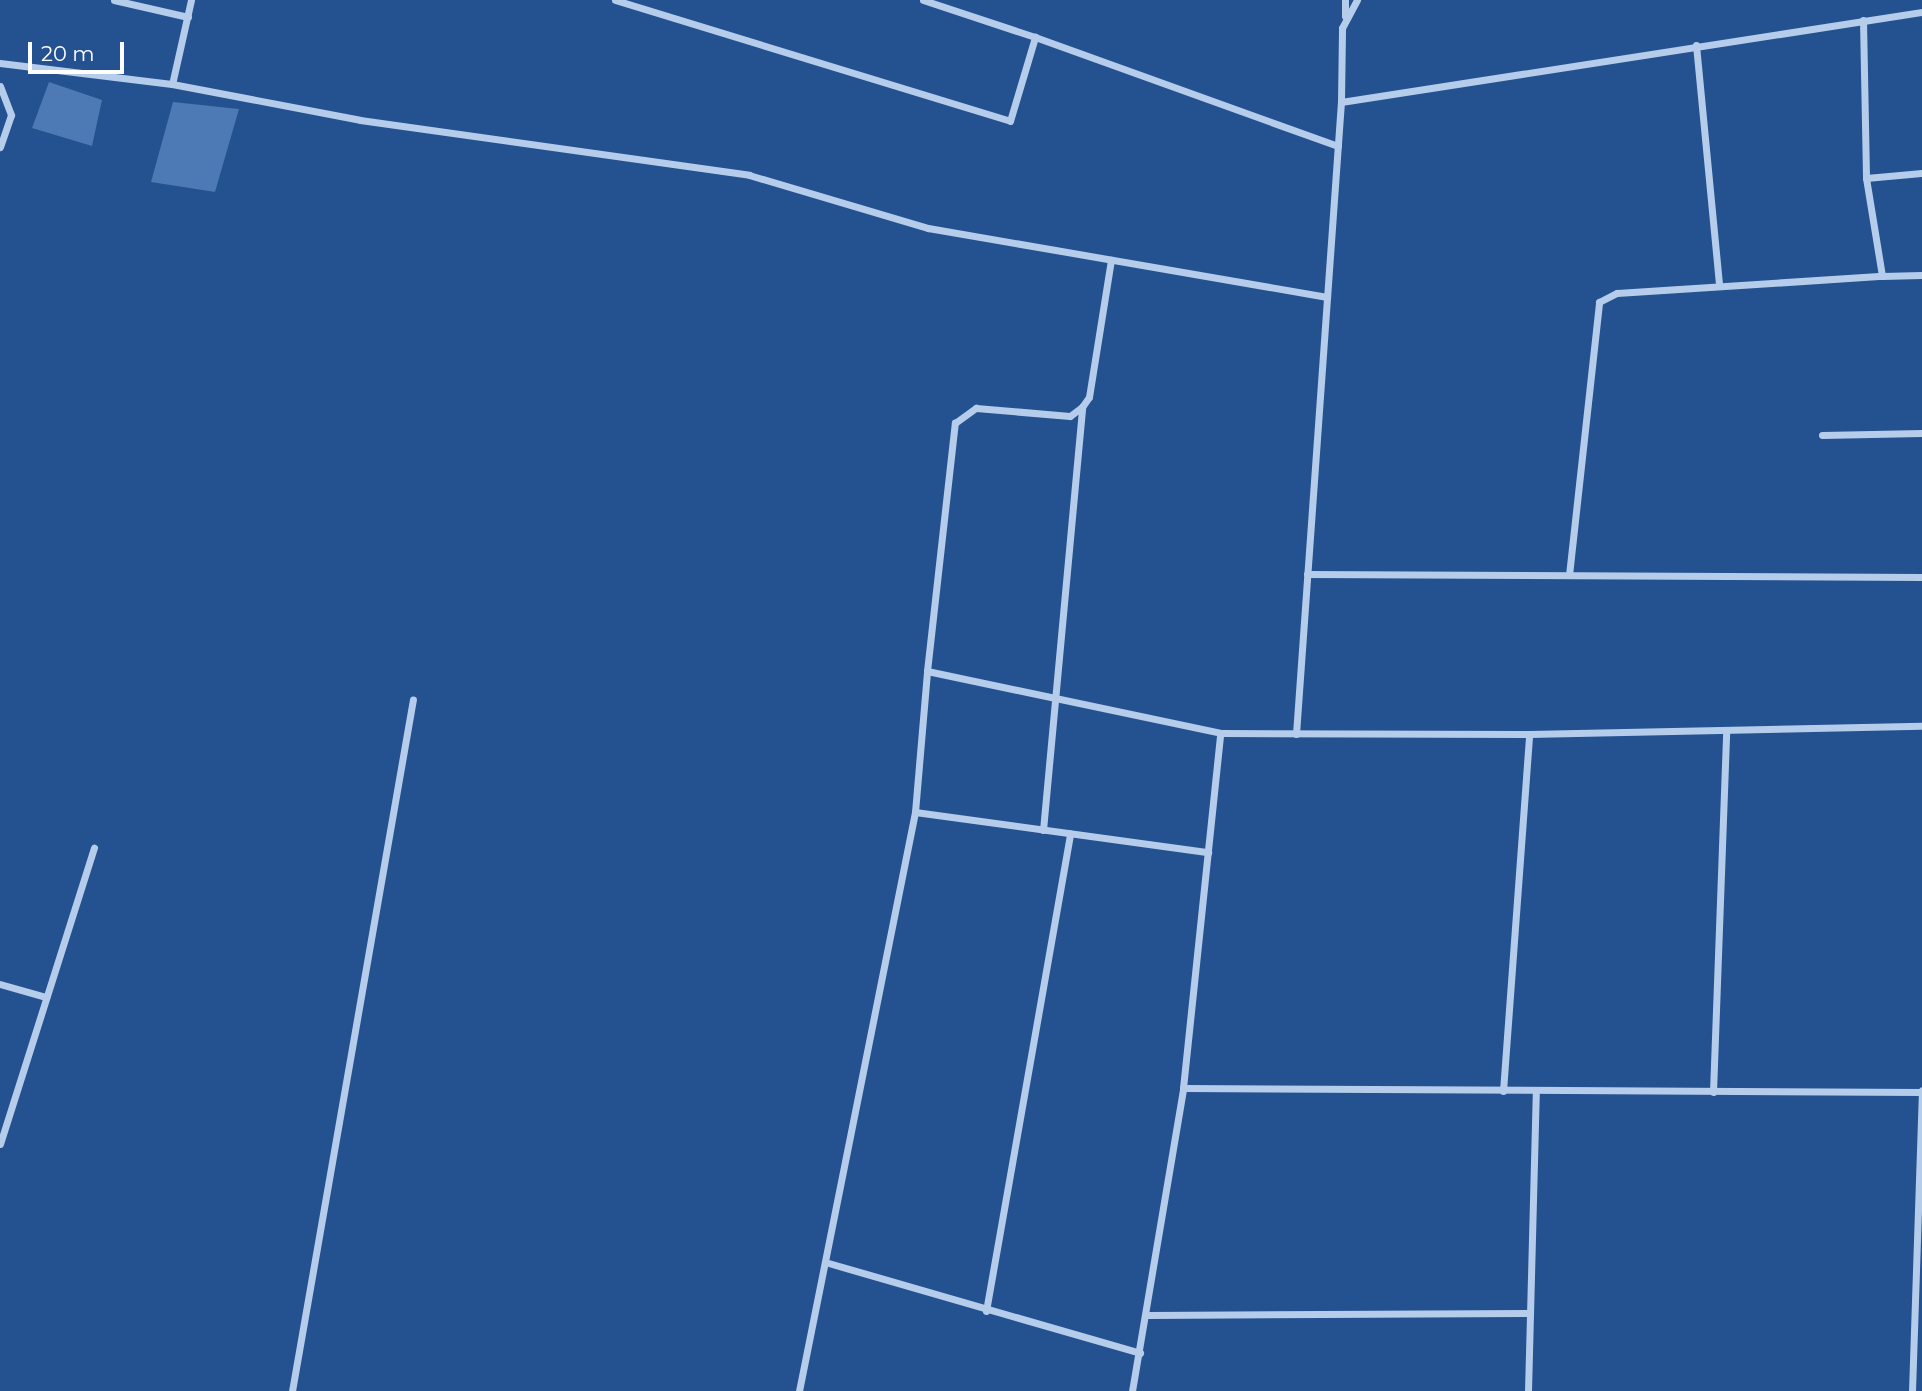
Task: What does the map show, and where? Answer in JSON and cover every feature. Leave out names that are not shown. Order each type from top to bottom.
[{"type":"street","points":[[114,0],[188,17]]},
{"type":"street","points":[[172,84],[191,0]]},
{"type":"street","points":[[615,0],[1010,121],[1035,37]]},
{"type":"street","points":[[923,0],[1035,37],[1338,146]]},
{"type":"street","points":[[1296,734],[1341,102],[1345,0]]},
{"type":"street","points":[[1345,17],[1357,0]]},
{"type":"street","points":[[1341,102],[1922,12]]},
{"type":"street","points":[[1863,20],[1866,178],[1882,276]]},
{"type":"street","points":[[1696,45],[1719,286]]},
{"type":"street","points":[[0,63],[172,84],[360,120],[749,175],[928,228],[1327,297]]},
{"type":"street","points":[[0,86],[11,115],[0,147]]},
{"type":"street","points":[[1866,178],[1922,173]]},
{"type":"street","points":[[799,1391],[915,812],[926,671],[955,423],[976,408],[1070,416],[1082,407],[1089,397],[1111,260]]},
{"type":"street","points":[[1569,575],[1599,302],[1617,293],[1922,275]]},
{"type":"street","points":[[1043,830],[1082,407]]},
{"type":"street","points":[[1822,435],[1922,433]]},
{"type":"street","points":[[1307,574],[1922,577]]},
{"type":"street","points":[[926,671],[1220,733],[1528,734],[1922,726]]},
{"type":"street","points":[[292,1391],[413,699]]},
{"type":"street","points":[[1713,1092],[1726,730]]},
{"type":"street","points":[[1132,1391],[1147,1315],[1183,1088],[1220,733]]},
{"type":"street","points":[[1503,1091],[1528,734]]},
{"type":"street","points":[[915,812],[1208,852]]},
{"type":"street","points":[[986,1311],[1070,833]]},
{"type":"street","points":[[0,1144],[94,848]]},
{"type":"street","points":[[0,984],[46,997]]},
{"type":"street","points":[[1183,1088],[1536,1092],[1922,1091],[1919,1279],[1912,1391]]},
{"type":"street","points":[[1528,1391],[1536,1092]]},
{"type":"street","points":[[825,1262],[986,1311],[1140,1353]]},
{"type":"street","points":[[1147,1315],[1530,1313]]},
{"type":"building","points":[[49,82],[102,100],[92,146],[32,128]]},
{"type":"building","points":[[173,102],[239,109],[215,192],[151,182]]}]
